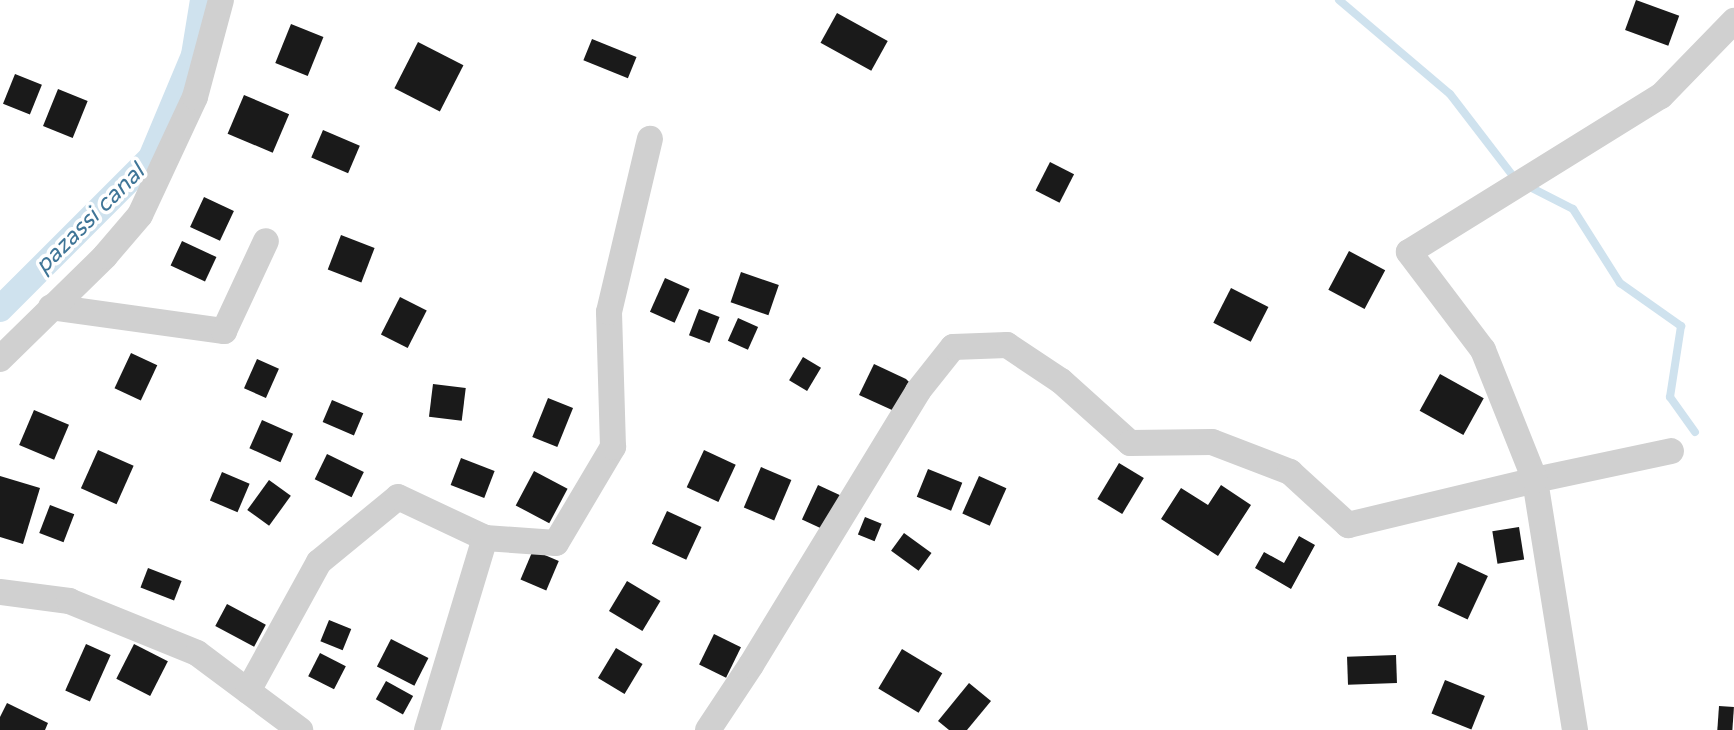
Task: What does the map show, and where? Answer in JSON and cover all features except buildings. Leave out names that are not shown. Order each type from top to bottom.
[{"type":"street","points":[[0,359],[106,256],[140,215],[195,97],[221,0]]},
{"type":"street","points":[[1574,730],[1535,480],[1483,350],[1409,252],[1661,96],[1734,21]]},
{"type":"street","points":[[248,691],[319,562],[398,497],[485,538],[556,543],[613,447],[609,312],[650,139]]},
{"type":"street","points":[[51,307],[224,331],[266,241]]},
{"type":"street","points":[[708,730],[765,642],[918,391],[953,347],[1007,345],[1061,381],[1130,443],[1212,442],[1290,472],[1348,525],[1535,480],[1671,451]]},
{"type":"street","points":[[427,730],[485,538]]},
{"type":"street","points":[[0,592],[69,601],[197,653],[300,730]]},
{"type":"waterway","name":"pazassi canal","points":[[0,309],[151,158],[194,55],[203,0]]},
{"type":"waterway","points":[[1339,0],[1450,94],[1516,180],[1573,209],[1620,283],[1681,326],[1670,397],[1695,432]]}]
